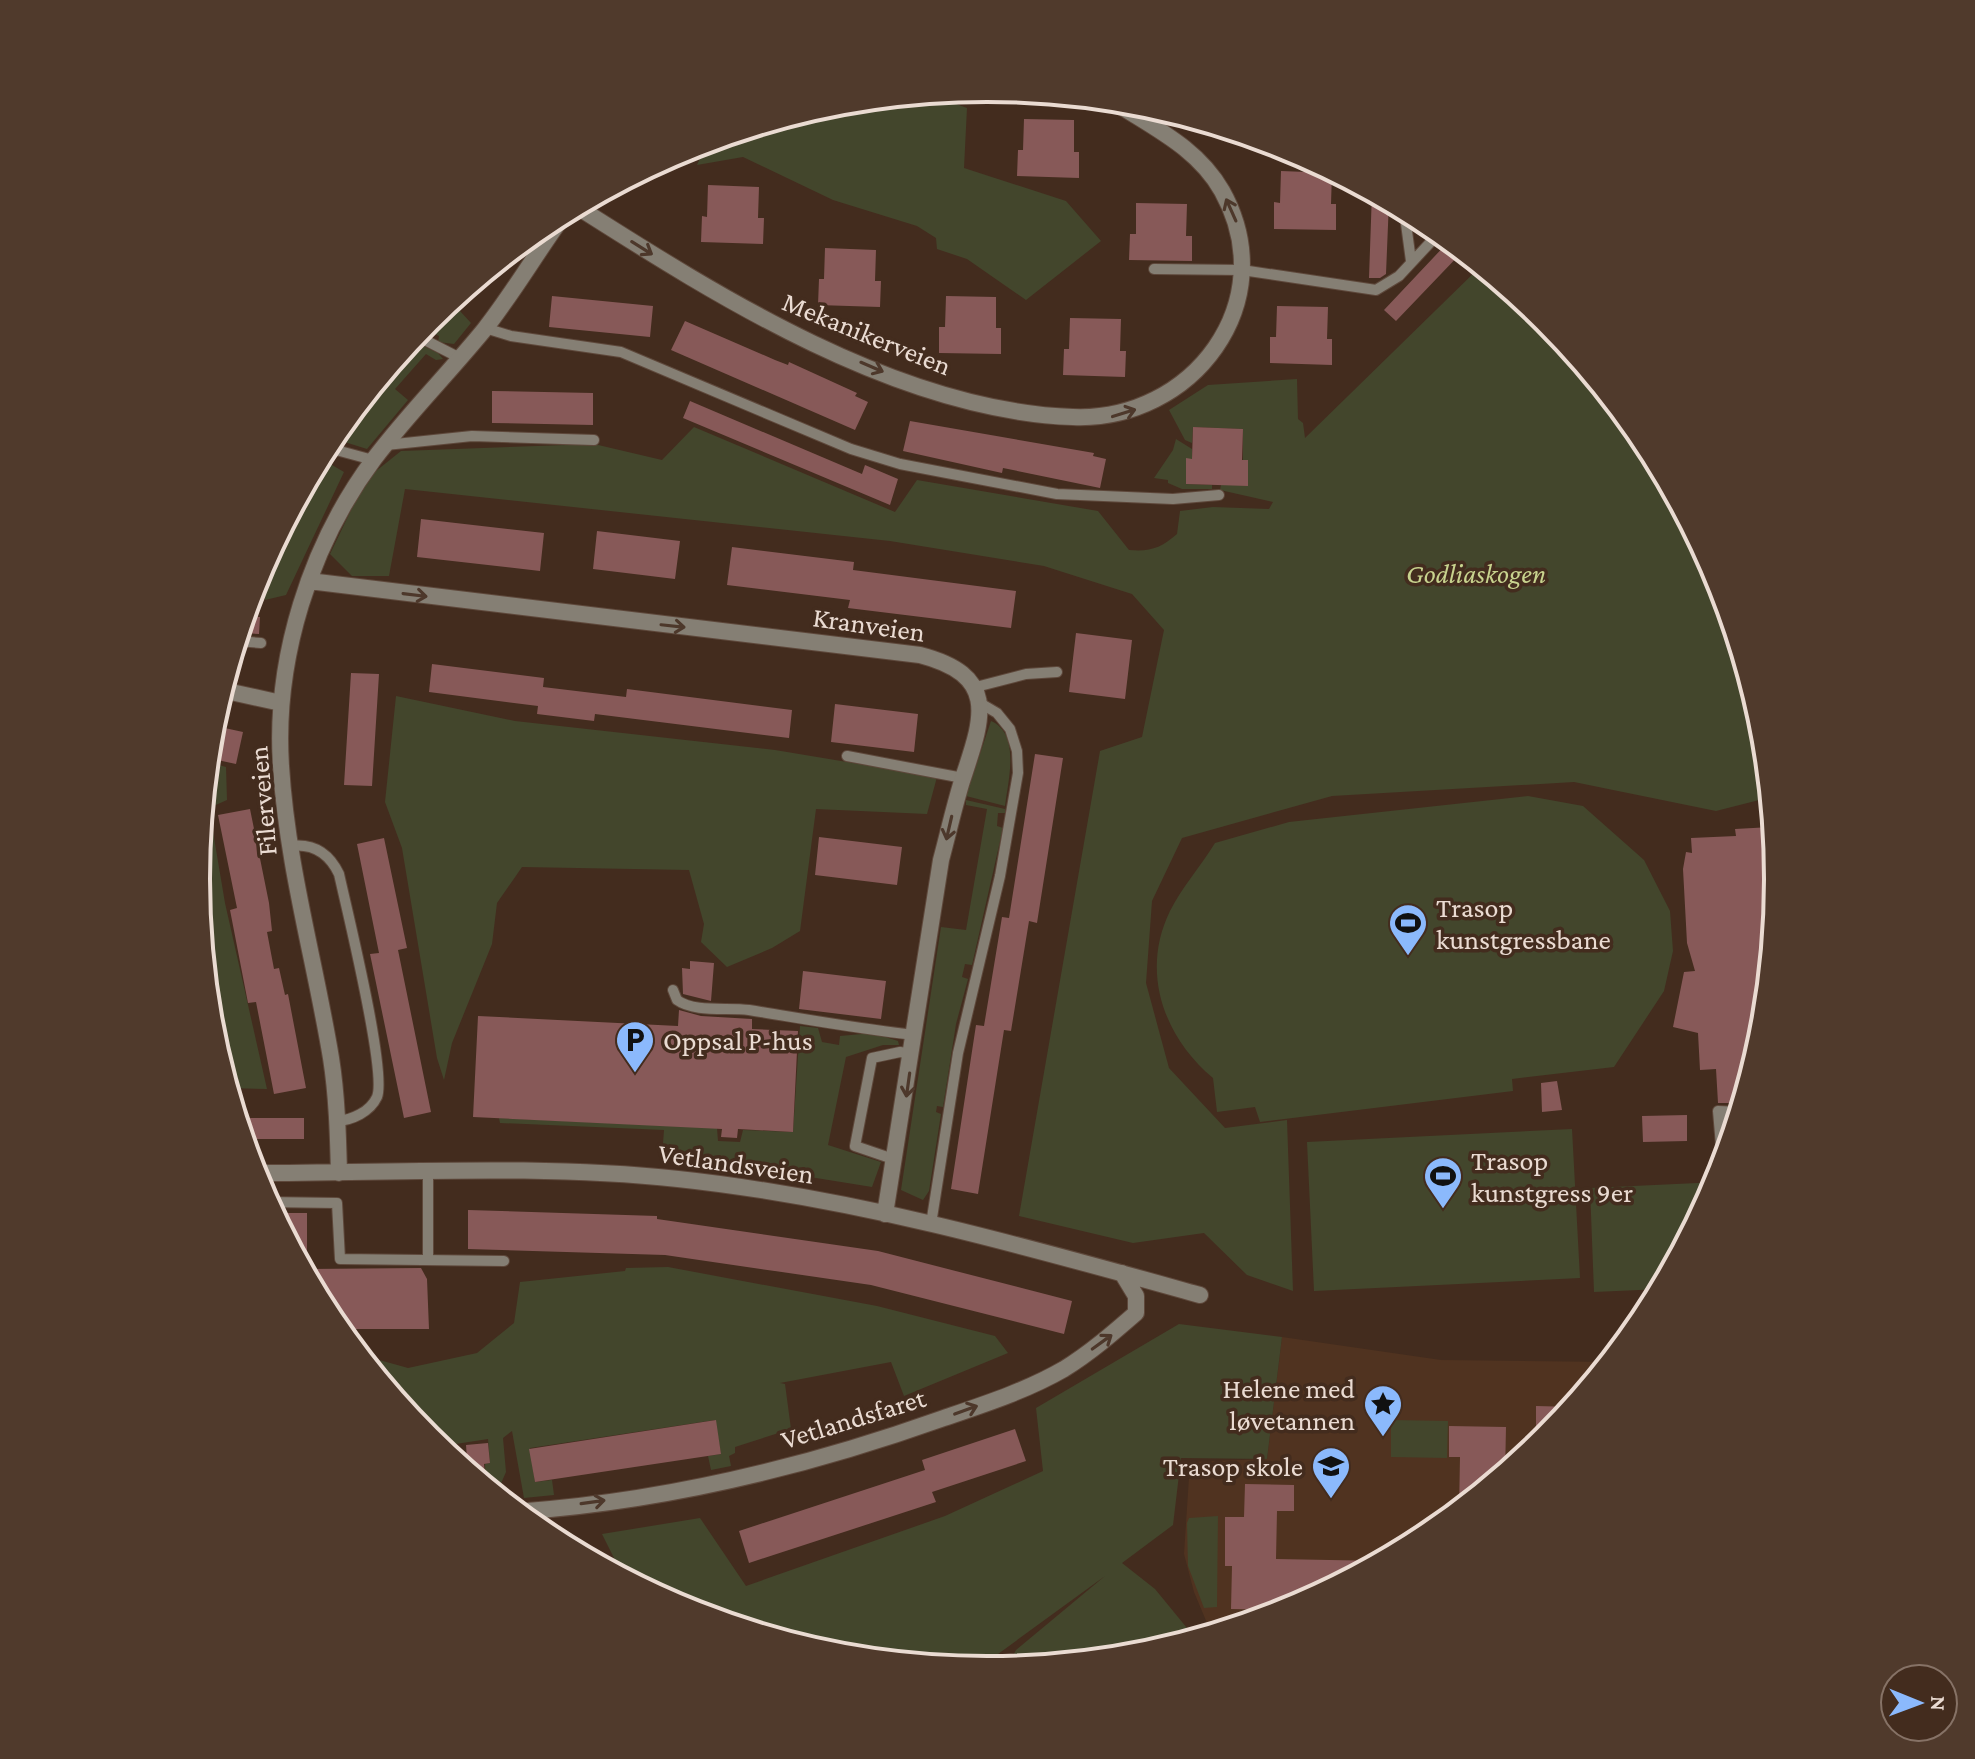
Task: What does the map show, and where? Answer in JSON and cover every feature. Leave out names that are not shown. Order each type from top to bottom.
[{"type":"street","name":"Mekanikerveien","points":[[587,213],[698,284],[775,326],[936,392],[1033,414],[1112,417],[1152,404],[1185,382],[1219,342],[1242,290],[1235,220],[1205,166],[1173,138],[1139,117]]},
{"type":"street","name":"Filerveien","points":[[339,1173],[331,1059],[290,846],[281,764],[281,703],[287,663],[309,581],[335,520],[373,460],[485,328],[547,239]]},
{"type":"street","name":"Kranveien","points":[[309,581],[920,655],[944,661],[963,675],[976,695]]},
{"type":"street","points":[[233,692],[281,703]]},
{"type":"street","points":[[885,1214],[896,1160],[941,860],[980,727],[976,695]]},
{"type":"street","name":"Vetlandsveien","points":[[268,1173],[583,1173],[680,1179],[931,1224],[1200,1295]]},
{"type":"street","name":"Vetlandsfaret","points":[[533,1510],[667,1491],[772,1469],[892,1437],[1024,1388],[1065,1368],[1111,1336],[1136,1313],[1136,1296],[1122,1273]]},
{"type":"lane","points":[[1406,225],[1411,261]]},
{"type":"lane","points":[[1154,269],[1242,270],[1376,290],[1390,283],[1431,241]]},
{"type":"lane","points":[[485,328],[511,336],[621,352],[851,449],[928,471],[1057,494],[1173,499],[1219,495]]},
{"type":"lane","points":[[427,341],[460,358]]},
{"type":"lane","points":[[386,445],[472,436],[594,440]]},
{"type":"lane","points":[[339,451],[373,460]]},
{"type":"lane","points":[[247,642],[261,643]]},
{"type":"lane","points":[[931,1224],[958,1053],[1000,876],[1018,773],[1017,751],[1010,729],[976,695],[1026,674],[1057,672]]},
{"type":"lane","points":[[847,756],[963,778]]},
{"type":"lane","points":[[290,846],[315,847],[331,858],[339,874],[380,1078],[374,1101],[350,1120],[337,1121]]},
{"type":"lane","points":[[673,990],[677,1000],[688,1006],[746,1010],[832,1026],[915,1035]]},
{"type":"lane","points":[[896,1160],[855,1146],[872,1058],[900,1052],[912,1054]]},
{"type":"lane","points":[[1718,1111],[1729,1112]]},
{"type":"lane","points":[[1718,1111],[1727,1120]]},
{"type":"lane","points":[[1718,1111],[1720,1139]]},
{"type":"lane","points":[[428,1172],[428,1258]]},
{"type":"lane","points":[[281,1202],[337,1203],[340,1259],[504,1261]]},
{"type":"shaded area","name":"Trasop skole","points":[[1282,1337],[1441,1360],[1597,1362],[1537,1429],[1500,1464],[1419,1526],[1331,1577],[1285,1598],[1208,1625],[1194,1592],[1184,1554],[1190,1462],[1267,1459]]},
{"type":"green space","points":[[954,103],[967,108],[964,168],[1066,201],[1101,241],[1026,300],[967,259],[937,249],[936,238],[917,226],[833,200],[743,157],[697,165],[700,157],[786,128],[886,109]]},
{"type":"green space","name":"Godliaskogen","points":[[1474,273],[1537,330],[1572,367],[1604,406],[1661,491],[1706,582],[1724,630],[1750,728],[1760,800],[1716,811],[1574,782],[1332,796],[1182,838],[1152,901],[1146,983],[1169,1068],[1225,1128],[1287,1120],[1293,1291],[1247,1275],[1204,1233],[1133,1243],[1019,1216],[1100,751],[1142,737],[1164,630],[1132,594],[1044,566],[890,541],[405,489],[389,576],[352,576],[330,554],[366,479],[401,451],[594,444],[662,460],[694,427],[895,512],[917,480],[1098,511],[1129,550],[1149,550],[1177,534],[1180,511],[1213,507],[1269,509],[1273,502],[1220,490],[1221,485],[1248,485],[1248,461],[1243,460],[1243,429],[1193,427],[1192,443],[1185,440],[1169,410],[1208,385],[1297,379],[1298,419],[1303,423],[1305,438]]},
{"type":"green space","points":[[464,305],[460,311],[471,323],[454,344],[438,342],[439,336],[434,334]]},
{"type":"green space","points":[[423,346],[443,359],[436,360],[426,354],[395,389],[408,400],[367,449],[345,442]]},
{"type":"green space","points":[[1176,439],[1192,449],[1192,459],[1186,459],[1186,484],[1212,485],[1212,489],[1182,489],[1168,483],[1168,480],[1154,478],[1173,450]]},
{"type":"green space","points":[[331,464],[344,472],[286,595],[265,600],[269,582],[290,536]]},
{"type":"green space","points":[[396,696],[515,721],[775,750],[937,777],[927,814],[816,809],[800,931],[772,948],[727,967],[701,942],[704,924],[689,870],[522,867],[497,903],[492,944],[452,1043],[444,1080],[437,1058],[402,848],[385,802]]},
{"type":"green space","points":[[991,721],[1000,727],[1009,747],[1010,772],[1005,806],[966,796]]},
{"type":"green space","points":[[219,765],[226,767],[227,800],[214,806]]},
{"type":"green space","points":[[1528,796],[1583,806],[1644,860],[1670,911],[1673,951],[1664,991],[1614,1067],[1512,1079],[1513,1091],[1260,1122],[1255,1107],[1217,1112],[1213,1078],[1181,1043],[1170,1023],[1162,1002],[1157,957],[1161,934],[1170,911],[1215,843],[1289,822]]},
{"type":"green space","points":[[966,800],[1005,809],[1005,813],[998,813],[997,826],[1003,828],[972,965],[965,964],[962,977],[968,979],[956,1024],[943,1107],[937,1106],[936,1112],[941,1114],[929,1191],[923,1200],[901,1190],[941,927],[966,930],[987,809],[966,805]]},
{"type":"green space","points":[[212,827],[225,903],[267,1089],[238,1088],[225,1031],[212,930]]},
{"type":"green space","points":[[800,1026],[818,1028],[822,1042],[839,1045],[840,1036],[873,1033],[898,1041],[899,1045],[883,1045],[846,1057],[828,1145],[881,1162],[872,1187],[699,1159],[662,1157],[664,1130],[500,1123],[499,1118],[717,1128],[718,1141],[740,1142],[743,1130],[793,1132]]},
{"type":"green space","name":"Trasop kunstgress 9er","points":[[1572,1129],[1580,1278],[1314,1291],[1307,1142]]},
{"type":"green space","points":[[1703,1183],[1647,1290],[1594,1292],[1590,1188]]},
{"type":"green space","points":[[668,1267],[877,1306],[995,1336],[1008,1353],[904,1396],[891,1362],[780,1383],[785,1384],[791,1429],[735,1447],[735,1453],[729,1456],[731,1466],[711,1470],[708,1456],[721,1454],[715,1420],[530,1448],[535,1482],[552,1480],[554,1495],[524,1498],[512,1431],[503,1438],[506,1472],[500,1485],[485,1473],[485,1464],[490,1463],[488,1439],[454,1444],[376,1359],[408,1368],[477,1353],[514,1323],[520,1282],[625,1271],[626,1268]]},
{"type":"green space","points":[[1179,1324],[1282,1337],[1267,1459],[1181,1458],[1173,1525],[1122,1563],[1155,1589],[1189,1631],[1089,1650],[1013,1656],[1016,1650],[1105,1576],[994,1657],[937,1655],[836,1642],[738,1616],[644,1577],[616,1562],[602,1534],[700,1518],[746,1586],[945,1516],[1043,1471],[1036,1408]]},
{"type":"green space","points":[[1391,1420],[1448,1421],[1447,1458],[1391,1457]]},
{"type":"green space","points":[[1218,1516],[1217,1607],[1204,1608],[1188,1566],[1187,1523],[1189,1518]]},
{"type":"building","points":[[1024,119],[1074,120],[1074,152],[1079,152],[1079,178],[1017,176],[1018,150],[1023,150]]},
{"type":"building","points":[[1281,171],[1309,172],[1331,182],[1331,204],[1336,204],[1336,230],[1274,229],[1274,202],[1280,203]]},
{"type":"building","points":[[708,185],[759,187],[758,218],[764,218],[763,244],[701,242],[702,216],[707,217]]},
{"type":"building","points":[[1136,203],[1187,204],[1186,236],[1192,236],[1192,261],[1129,260],[1130,234],[1136,234]]},
{"type":"building","points":[[1372,204],[1388,214],[1386,274],[1380,278],[1369,278]]},
{"type":"building","points":[[825,248],[876,250],[875,281],[881,281],[880,307],[818,305],[819,279],[824,279]]},
{"type":"building","points":[[1441,249],[1455,259],[1396,321],[1384,310]]},
{"type":"building","points":[[552,296],[653,306],[650,337],[549,327]]},
{"type":"building","points":[[946,296],[996,297],[996,328],[1001,328],[1001,354],[939,353],[939,327],[945,327]]},
{"type":"building","points":[[1277,306],[1328,307],[1327,339],[1332,339],[1332,365],[1270,363],[1270,337],[1276,337]]},
{"type":"building","points":[[1070,318],[1121,319],[1120,351],[1126,351],[1125,377],[1063,375],[1064,349],[1069,349]]},
{"type":"building","points":[[685,321],[857,393],[855,396],[868,402],[855,430],[671,350]]},
{"type":"building","points":[[492,391],[593,393],[593,425],[492,423]]},
{"type":"building","points":[[690,401],[862,474],[865,465],[898,479],[890,505],[683,418]]},
{"type":"building","points":[[910,421],[1094,453],[1093,456],[1106,459],[1100,488],[1003,468],[1002,473],[903,451]]},
{"type":"building","points":[[1193,427],[1243,429],[1242,460],[1248,460],[1248,486],[1186,484],[1186,458],[1192,459]]},
{"type":"building","points":[[421,519],[544,533],[540,571],[417,557]]},
{"type":"building","points":[[597,531],[680,541],[675,579],[593,569]]},
{"type":"building","points":[[732,547],[854,562],[853,570],[1016,591],[1011,628],[848,608],[850,600],[727,585]]},
{"type":"building","points":[[256,617],[260,617],[259,634],[250,634]]},
{"type":"building","points":[[1076,633],[1132,640],[1125,699],[1069,692]]},
{"type":"building","points":[[432,664],[544,678],[543,687],[626,697],[627,689],[792,710],[789,738],[595,714],[594,721],[537,714],[538,706],[429,692]]},
{"type":"building","points":[[351,673],[379,674],[372,786],[344,785]]},
{"type":"building","points":[[835,704],[918,714],[914,752],[831,742]]},
{"type":"building","points":[[225,728],[243,732],[236,764],[220,761]]},
{"type":"building","points":[[1035,754],[1063,758],[1037,923],[1029,921],[1011,1031],[1004,1030],[978,1194],[951,1189],[976,1025],[984,1026],[1002,917],[1009,918]]},
{"type":"building","points":[[250,809],[269,903],[272,931],[267,932],[274,969],[279,968],[285,995],[288,994],[306,1088],[274,1094],[256,1002],[248,1003],[230,910],[237,908],[218,815]]},
{"type":"building","points":[[1763,827],[1763,930],[1758,981],[1739,1081],[1732,1103],[1718,1103],[1716,1069],[1700,1070],[1698,1033],[1673,1027],[1684,972],[1695,971],[1687,943],[1683,869],[1686,852],[1692,853],[1691,838],[1736,836],[1735,829]]},
{"type":"building","points":[[819,837],[902,847],[897,885],[815,875]]},
{"type":"building","points":[[384,838],[407,948],[398,950],[431,1112],[404,1118],[370,954],[379,953],[357,844]]},
{"type":"building","points":[[690,961],[714,963],[711,1001],[683,994],[682,968],[690,969]]},
{"type":"building","points":[[803,971],[886,981],[881,1019],[799,1009]]},
{"type":"building","name":"Oppsal P-hus","points":[[679,1010],[701,1016],[752,1019],[752,1029],[798,1031],[793,1132],[738,1129],[737,1138],[721,1137],[722,1129],[473,1117],[478,1016],[678,1026]]},
{"type":"building","points":[[1557,1081],[1562,1110],[1542,1112],[1541,1083]]},
{"type":"building","points":[[1687,1115],[1687,1141],[1643,1142],[1642,1116]]},
{"type":"building","points":[[248,1118],[304,1118],[304,1139],[255,1139]]},
{"type":"building","points":[[468,1210],[657,1216],[657,1219],[878,1251],[1072,1301],[1064,1334],[871,1285],[665,1255],[468,1249]]},
{"type":"building","points":[[285,1213],[307,1213],[307,1255]]},
{"type":"building","points":[[421,1268],[427,1279],[429,1329],[354,1329],[315,1269]]},
{"type":"building","points":[[1536,1406],[1558,1407],[1537,1429]]},
{"type":"building","points":[[716,1420],[721,1454],[535,1482],[529,1449]]},
{"type":"building","points":[[1449,1426],[1506,1427],[1505,1459],[1459,1497],[1460,1457],[1449,1457]]},
{"type":"building","points":[[1015,1429],[1026,1461],[932,1492],[936,1502],[749,1563],[739,1531],[925,1470],[922,1460]]},
{"type":"building","points":[[488,1443],[490,1463],[484,1464],[485,1472],[467,1456],[466,1445]]},
{"type":"building","points":[[1245,1484],[1294,1485],[1294,1511],[1277,1511],[1276,1559],[1362,1561],[1255,1609],[1231,1609],[1232,1566],[1225,1566],[1225,1517],[1244,1517]]},
{"type":"place","name":"Trasop kunstgressbane","points":[[1408,957]]},
{"type":"place","name":"Oppsal P-hus","points":[[635,1074]]},
{"type":"place","name":"Trasop kunstgress 9er","points":[[1443,1210]]},
{"type":"place","name":"Helene med løvetannen","points":[[1383,1438]]},
{"type":"place","name":"Trasop skole","points":[[1331,1500]]}]
